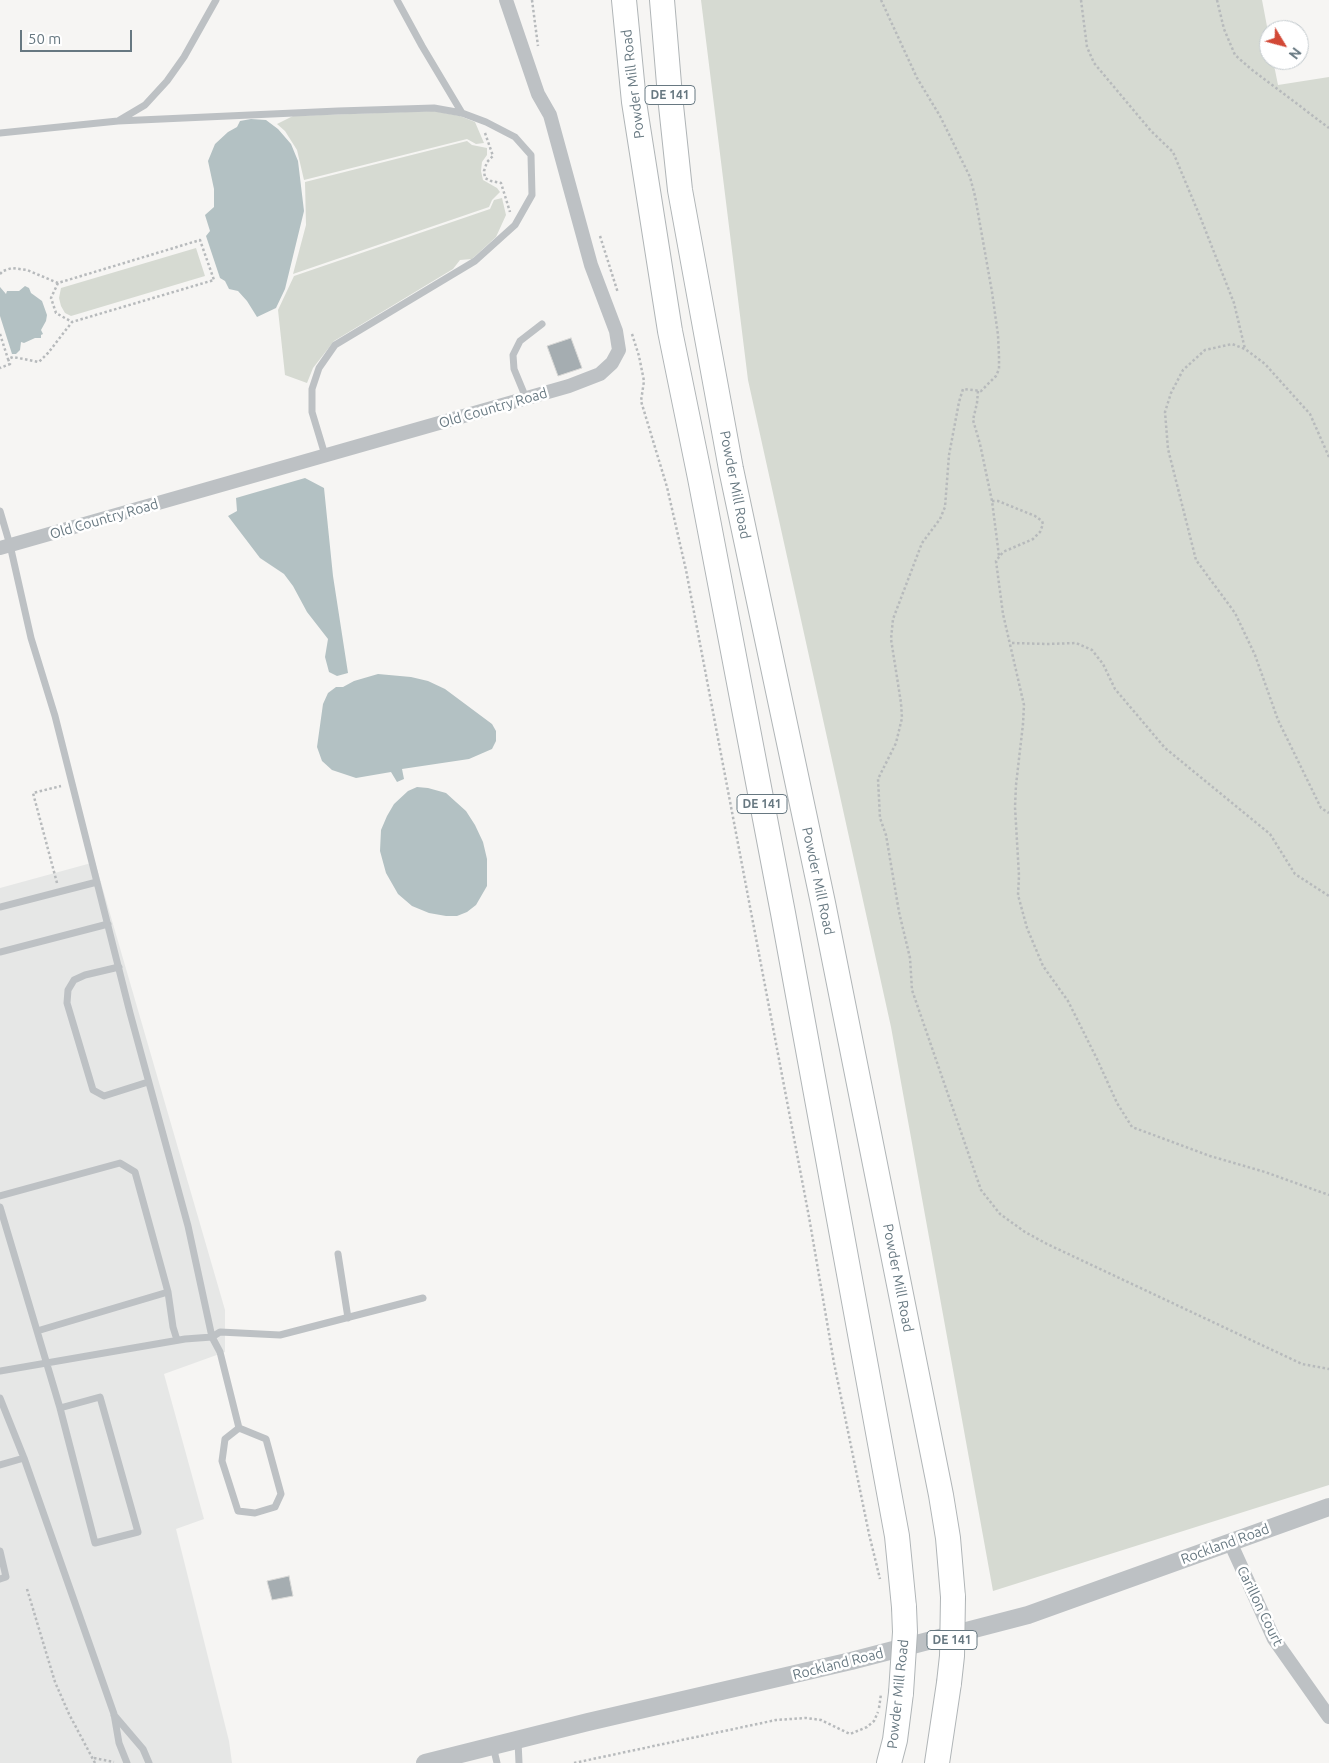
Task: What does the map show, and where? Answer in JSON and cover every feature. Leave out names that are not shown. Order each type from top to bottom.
[{"type":"highway","name":"Powder Mill Road","points":[[624,0],[634,102],[670,331],[702,488],[783,914],[897,1536],[905,1632],[901,1693],[895,1740],[889,1763]]},
{"type":"highway","name":"Powder Mill Road","points":[[662,0],[680,190],[704,327],[731,469],[823,903],[940,1486],[948,1538],[953,1597],[949,1683],[937,1763]]},
{"type":"street","name":"Old Country Road","points":[[5,547],[570,386],[600,374],[612,363],[619,350],[616,331],[591,265],[550,115],[538,94],[506,0]]},
{"type":"street","name":"Rockland Road","points":[[425,1763],[597,1719],[851,1661],[1028,1615],[1329,1507]]},
{"type":"street","name":"Carillon Court","points":[[1230,1542],[1274,1640],[1329,1717]]},
{"type":"lane","points":[[118,121],[145,105],[167,81],[184,57],[216,0]]},
{"type":"lane","points":[[397,0],[462,113]]},
{"type":"lane","points":[[0,134],[118,121],[434,108],[477,118],[515,137],[531,155],[532,195],[516,225],[475,261],[335,345],[319,368],[312,390],[312,412],[325,455]]},
{"type":"lane","points":[[526,398],[514,368],[513,355],[520,341],[542,324]]},
{"type":"lane","points":[[0,510],[5,547],[55,716],[148,1082],[188,1226],[212,1337],[220,1352],[239,1428]]},
{"type":"lane","points":[[0,907],[97,882]]},
{"type":"lane","points":[[0,952],[108,924]]},
{"type":"lane","points":[[119,967],[85,975],[74,980],[68,990],[67,1004],[93,1090],[104,1096],[148,1082]]},
{"type":"lane","points":[[0,1196],[120,1164],[136,1172],[168,1292],[173,1327],[177,1340]]},
{"type":"lane","points":[[0,1207],[45,1363],[60,1408],[95,1543],[138,1532],[100,1397],[60,1408]]},
{"type":"lane","points":[[338,1254],[348,1318]]},
{"type":"lane","points":[[37,1331],[168,1292]]},
{"type":"lane","points":[[0,1371],[177,1340],[212,1337],[220,1332],[280,1335],[423,1298]]},
{"type":"lane","points":[[0,1398],[24,1458],[114,1714],[119,1743],[127,1763]]},
{"type":"lane","points":[[239,1428],[266,1439],[281,1494],[275,1507],[255,1513],[238,1511],[222,1461],[224,1439],[239,1428]]},
{"type":"lane","points":[[0,1465],[24,1458]]},
{"type":"lane","points":[[0,1551],[6,1577],[0,1579]]},
{"type":"lane","points":[[114,1714],[143,1749],[149,1763]]},
{"type":"lane","points":[[518,1739],[519,1763]]},
{"type":"lane","points":[[493,1746],[497,1763]]},
{"type":"path","points":[[532,0],[539,54]]},
{"type":"path","points":[[880,0],[970,177],[992,292],[999,356],[999,369],[996,376],[981,391],[963,389],[949,455],[945,507],[940,519],[922,542],[893,619],[891,638],[902,718],[896,743],[878,779],[880,818],[886,835],[899,912],[910,958],[912,990],[981,1190],[1000,1214],[1025,1232],[1047,1244],[1302,1364],[1329,1369]]},
{"type":"path","points":[[1081,0],[1087,47],[1094,63],[1151,132],[1173,152],[1234,303],[1245,349]]},
{"type":"path","points":[[1217,0],[1224,30],[1235,54],[1251,69],[1329,128]]},
{"type":"path","points":[[477,118],[485,133],[493,156],[486,162],[485,178],[491,182],[501,183],[510,215],[509,230]]},
{"type":"path","points":[[600,236],[621,301]]},
{"type":"path","points":[[0,274],[12,268],[27,270],[58,283],[200,240],[214,280],[72,322],[39,362],[13,357],[8,359]]},
{"type":"path","points":[[58,283],[51,298],[56,313],[72,322]]},
{"type":"path","points":[[630,328],[640,356],[644,381],[641,400],[667,487],[686,570],[809,1217],[834,1363],[880,1579]]},
{"type":"path","points":[[0,334],[10,364],[0,368]]},
{"type":"path","points":[[1329,458],[1310,414],[1265,364],[1245,349],[1232,344],[1205,350],[1183,370],[1171,393],[1165,412],[1168,449],[1196,560],[1234,613],[1255,654],[1278,720],[1286,737],[1320,808],[1329,813]]},
{"type":"path","points":[[978,391],[973,420],[992,501],[999,557]]},
{"type":"path","points":[[992,501],[1035,516],[1042,520],[1043,524],[1040,532],[1032,539],[1003,552],[996,561],[1003,614],[1024,704],[1015,807],[1019,876],[1018,896],[1027,928],[1043,966],[1068,1000],[1117,1103],[1132,1127],[1210,1156],[1265,1172],[1329,1195]]},
{"type":"path","points":[[1011,643],[1047,644],[1076,642],[1092,650],[1103,664],[1115,689],[1166,748],[1270,834],[1295,874],[1329,896]]},
{"type":"path","points":[[60,892],[33,793],[72,783]]},
{"type":"path","points":[[27,1589],[55,1682],[68,1714],[94,1758],[95,1763]]},
{"type":"path","points":[[574,1763],[776,1720],[806,1718],[821,1720],[850,1734],[862,1730],[874,1721],[879,1708]]},
{"type":"path","points":[[94,1758],[116,1762]]},
{"type":"shaded area","points":[[701,0],[1262,0],[1266,20],[1259,20],[1259,70],[1275,70],[1278,85],[1329,77],[1329,1485],[993,1591],[891,1027],[748,380]]},
{"type":"shaded area","points":[[434,111],[460,116],[475,122],[484,143],[476,144],[467,139],[304,180],[297,150],[285,131],[277,124],[293,116]]},
{"type":"shaded area","points":[[251,119],[266,120],[278,129],[291,144],[298,161],[304,211],[285,289],[276,308],[257,317],[238,291],[229,289],[225,281],[220,278],[206,236],[210,231],[205,215],[214,207],[214,189],[208,161],[215,144],[228,132],[237,127],[240,121]]},
{"type":"shaded area","points":[[467,141],[472,145],[487,148],[487,155],[482,162],[483,180],[497,188],[500,192],[492,200],[489,207],[293,274],[306,225],[305,182]]},
{"type":"shaded area","points":[[502,198],[506,215],[496,237],[472,259],[460,260],[453,269],[334,341],[313,368],[307,383],[285,375],[278,310],[294,276],[490,209],[494,200]]},
{"type":"shaded area","points":[[196,248],[205,276],[71,316],[65,313],[61,306],[59,298],[61,288]]},
{"type":"shaded area","points":[[25,286],[42,301],[47,315],[46,321],[41,330],[43,334],[41,338],[35,338],[24,343],[21,342],[20,350],[16,354],[12,354],[0,316],[0,287],[6,294],[7,291],[19,291]]},
{"type":"shaded area","points":[[305,478],[324,488],[333,576],[348,673],[337,676],[329,672],[325,657],[328,639],[307,612],[293,586],[284,574],[260,558],[228,516],[237,511],[236,498]]},
{"type":"shaded area","points":[[378,674],[411,677],[428,681],[445,689],[492,724],[496,731],[496,741],[492,749],[469,759],[402,769],[404,779],[397,782],[391,772],[356,778],[332,770],[322,761],[317,747],[323,704],[328,693],[336,687],[343,687],[354,681]]},
{"type":"shaded area","points":[[417,787],[446,793],[466,811],[483,842],[487,859],[487,886],[476,905],[467,912],[457,916],[429,913],[412,906],[398,894],[386,873],[380,851],[381,830],[394,804],[408,791]]},
{"type":"shaded area","points":[[95,862],[225,1310],[225,1352],[164,1374],[204,1519],[176,1529],[229,1741],[232,1763],[0,1763],[0,888]]},
{"type":"building","points":[[571,338],[582,368],[558,376],[547,346]]},
{"type":"building","points":[[289,1576],[293,1596],[272,1600],[267,1581]]}]
